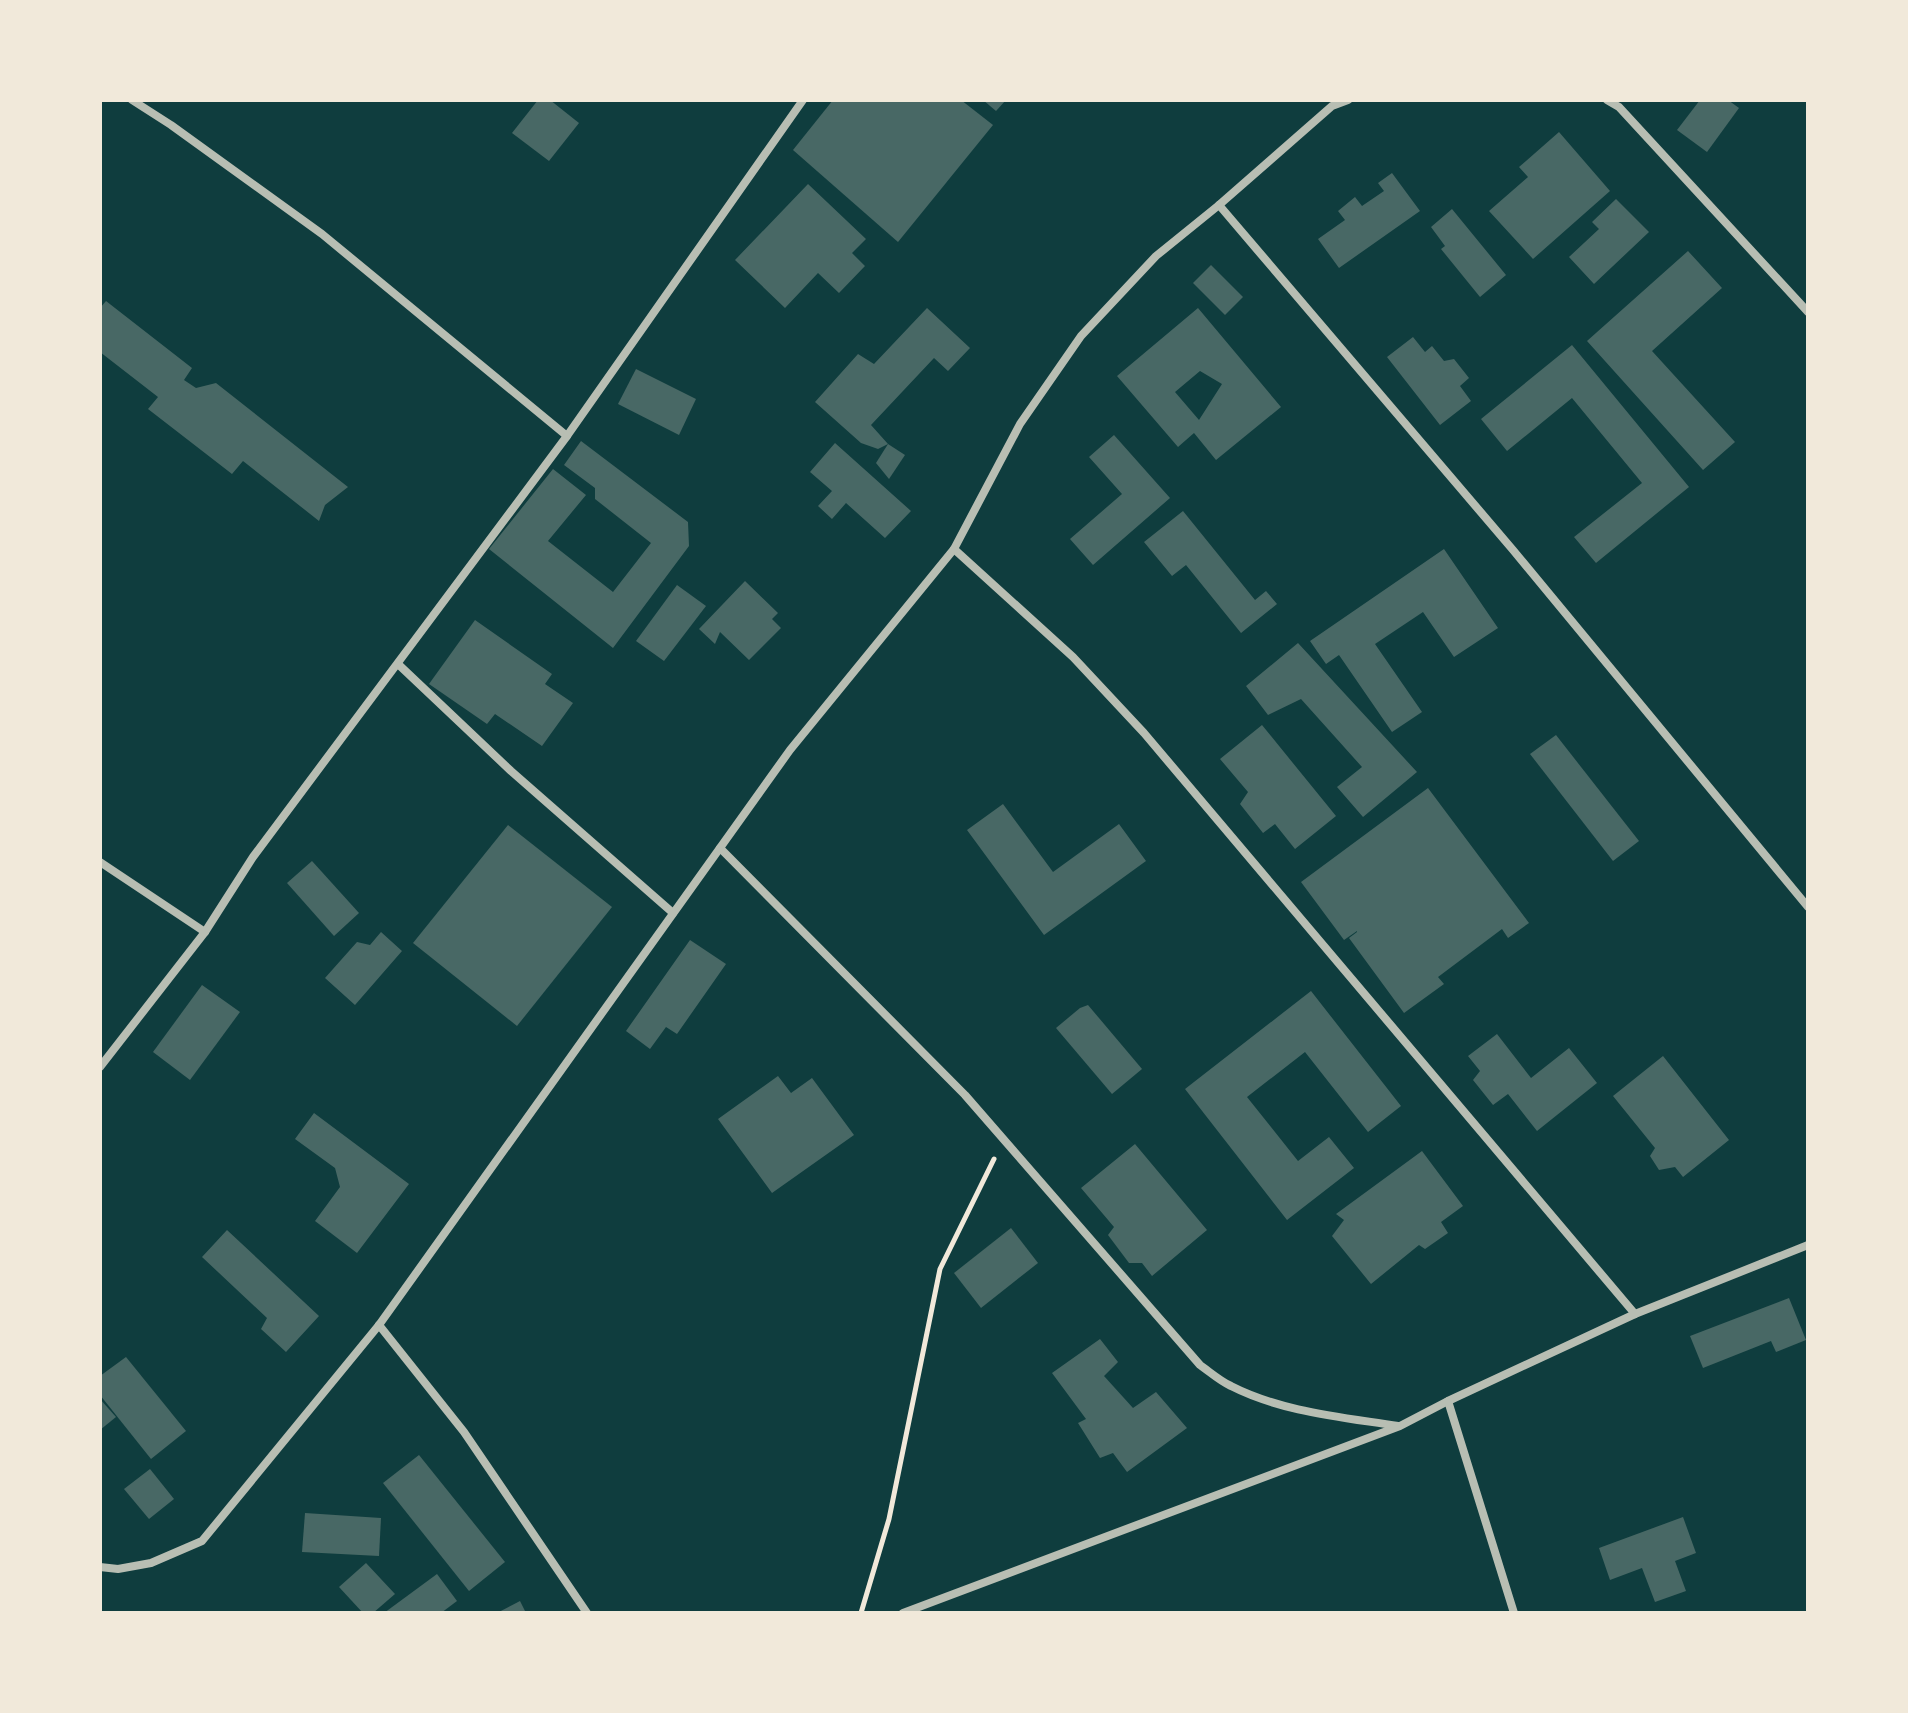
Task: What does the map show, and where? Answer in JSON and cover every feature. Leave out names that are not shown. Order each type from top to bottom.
[{"type":"street","points":[[132,100],[322,234],[567,436]]},
{"type":"street","points":[[100,1067],[205,932],[253,857],[567,436],[803,100]]},
{"type":"street","points":[[100,1567],[118,1569],[151,1563],[202,1541],[379,1325],[790,750],[954,549],[1020,424],[1081,336],[1156,256],[1332,106],[1348,100]]},
{"type":"street","points":[[1607,100],[1619,107],[1808,312]]},
{"type":"street","points":[[1219,205],[1513,550],[1808,907]]},
{"type":"street","points":[[954,549],[1073,657],[1144,733],[1635,1314]]},
{"type":"street","points":[[398,664],[511,771],[673,913]]},
{"type":"street","points":[[720,848],[965,1095],[1200,1365],[1230,1386],[1267,1401],[1400,1426]]},
{"type":"street","points":[[100,862],[205,932]]},
{"type":"street","points":[[903,1613],[1400,1426],[1635,1314],[1808,1245]]},
{"type":"street","points":[[379,1325],[464,1432],[587,1613]]},
{"type":"street","points":[[1448,1401],[1514,1613]]},
{"type":"path","points":[[861,1613],[889,1519],[940,1269],[1004,1140]]},
{"type":"building","points":[[538,100],[550,100],[579,123],[549,161],[512,133]]},
{"type":"building","points":[[833,100],[961,100],[993,125],[898,242],[793,150]]},
{"type":"building","points":[[983,100],[1006,100],[996,111]]},
{"type":"building","points":[[1700,100],[1728,100],[1739,108],[1707,152],[1677,130]]},
{"type":"building","points":[[1559,132],[1610,191],[1533,259],[1489,211],[1528,177],[1519,167]]},
{"type":"building","points":[[1392,173],[1420,211],[1339,268],[1318,239],[1345,220],[1338,211],[1355,197],[1362,206],[1384,191],[1378,183]]},
{"type":"building","points":[[808,184],[866,239],[852,253],[865,266],[839,293],[818,273],[785,308],[735,260]]},
{"type":"building","points":[[1616,199],[1649,232],[1594,284],[1569,257],[1599,229],[1592,222]]},
{"type":"building","points":[[1452,209],[1506,275],[1480,297],[1441,249],[1445,246],[1431,227]]},
{"type":"building","points":[[1688,251],[1722,288],[1652,351],[1735,442],[1703,470],[1587,341]]},
{"type":"building","points":[[1211,265],[1243,297],[1225,315],[1193,283]]},
{"type":"building","points":[[106,301],[192,368],[184,380],[196,388],[216,383],[348,487],[325,505],[319,521],[243,461],[232,474],[148,409],[158,397],[100,352],[100,308]]},
{"type":"building","points":[[927,308],[970,348],[948,371],[934,358],[871,425],[888,444],[878,449],[861,443],[815,402],[858,354],[874,364]]},
{"type":"building","points":[[1198,308],[1281,407],[1216,460],[1194,433],[1178,447],[1117,376]],"holes":[[[1200,371],[1222,384],[1199,420],[1175,392]]]},
{"type":"building","points":[[1413,337],[1425,352],[1432,346],[1444,361],[1454,359],[1469,378],[1460,386],[1471,401],[1440,425],[1387,357]]},
{"type":"building","points":[[1572,345],[1689,487],[1596,563],[1574,537],[1642,483],[1572,398],[1507,451],[1481,419]]},
{"type":"building","points":[[636,369],[696,399],[679,435],[618,404]]},
{"type":"building","points":[[1114,435],[1170,498],[1093,565],[1070,539],[1122,494],[1089,457]]},
{"type":"building","points":[[581,441],[688,522],[689,546],[613,648],[489,549],[553,469],[586,495],[548,541],[613,592],[651,543],[595,499],[595,488],[564,465]]},
{"type":"building","points":[[835,443],[911,511],[885,538],[846,503],[832,519],[818,506],[832,491],[810,472]]},
{"type":"building","points":[[888,444],[905,455],[889,479],[876,463]]},
{"type":"building","points":[[1183,511],[1255,600],[1266,591],[1277,604],[1241,633],[1186,565],[1172,576],[1144,542]]},
{"type":"building","points":[[1444,549],[1498,628],[1454,657],[1423,612],[1375,644],[1422,712],[1392,732],[1339,655],[1326,664],[1310,641]]},
{"type":"building","points":[[745,581],[778,613],[772,619],[781,628],[749,660],[720,632],[715,644],[699,629]]},
{"type":"building","points":[[677,585],[706,606],[664,661],[636,641]]},
{"type":"building","points":[[475,620],[552,674],[545,684],[573,703],[542,746],[495,714],[487,724],[429,684]]},
{"type":"building","points":[[1298,643],[1417,772],[1363,817],[1337,787],[1362,767],[1301,699],[1268,715],[1246,686]]},
{"type":"building","points":[[1262,725],[1336,816],[1295,849],[1275,824],[1263,833],[1240,804],[1248,792],[1220,759]]},
{"type":"building","points":[[1556,735],[1639,841],[1613,861],[1530,754]]},
{"type":"building","points":[[1428,788],[1529,923],[1508,938],[1502,929],[1438,977],[1444,984],[1404,1013],[1349,938],[1357,931],[1344,940],[1301,882]]},
{"type":"building","points":[[1003,804],[1053,872],[1119,824],[1146,861],[1044,935],[967,830]]},
{"type":"building","points":[[508,825],[612,907],[517,1026],[413,943]]},
{"type":"building","points":[[312,861],[359,913],[334,936],[287,883]]},
{"type":"building","points":[[381,932],[402,951],[355,1005],[325,978],[357,942],[370,945]]},
{"type":"building","points":[[690,940],[726,964],[677,1034],[666,1027],[650,1049],[626,1031]]},
{"type":"building","points":[[202,985],[240,1012],[190,1080],[153,1052]]},
{"type":"building","points":[[1311,991],[1401,1106],[1368,1132],[1305,1052],[1247,1097],[1298,1161],[1329,1137],[1354,1168],[1287,1220],[1185,1089]]},
{"type":"building","points":[[1088,1005],[1142,1069],[1112,1094],[1056,1028]]},
{"type":"building","points":[[1497,1034],[1531,1078],[1569,1048],[1597,1083],[1537,1131],[1508,1094],[1493,1105],[1473,1080],[1480,1071],[1468,1056]]},
{"type":"building","points":[[1663,1056],[1729,1140],[1683,1177],[1675,1167],[1659,1170],[1650,1156],[1655,1148],[1613,1096]]},
{"type":"building","points":[[778,1076],[791,1093],[812,1078],[854,1135],[772,1193],[718,1119]]},
{"type":"building","points":[[314,1113],[409,1184],[357,1253],[315,1221],[340,1187],[335,1168],[295,1139]]},
{"type":"building","points":[[1135,1144],[1207,1230],[1152,1276],[1142,1263],[1129,1263],[1108,1235],[1114,1227],[1081,1188]]},
{"type":"building","points":[[1422,1151],[1463,1206],[1441,1222],[1448,1233],[1425,1249],[1419,1245],[1371,1284],[1332,1236],[1344,1220],[1336,1214]]},
{"type":"building","points":[[1011,1228],[1038,1263],[981,1308],[954,1273]]},
{"type":"building","points":[[227,1230],[319,1316],[286,1352],[261,1329],[267,1318],[202,1257]]},
{"type":"building","points":[[1789,1298],[1806,1340],[1776,1352],[1771,1341],[1703,1368],[1690,1336]]},
{"type":"building","points":[[1100,1339],[1118,1362],[1104,1376],[1133,1408],[1156,1392],[1187,1428],[1127,1472],[1113,1453],[1100,1458],[1078,1423],[1086,1419],[1052,1373]]},
{"type":"building","points":[[126,1357],[186,1431],[151,1459],[100,1395],[100,1376]]},
{"type":"building","points":[[100,1399],[116,1417],[100,1430]]},
{"type":"building","points":[[419,1455],[505,1562],[469,1591],[383,1483]]},
{"type":"building","points":[[150,1469],[174,1499],[149,1519],[124,1489]]},
{"type":"building","points":[[305,1513],[381,1518],[379,1556],[302,1552]]},
{"type":"building","points":[[1683,1517],[1696,1553],[1675,1561],[1686,1591],[1655,1602],[1642,1568],[1610,1580],[1599,1548]]},
{"type":"building","points":[[366,1563],[395,1594],[373,1613],[363,1613],[339,1587]]},
{"type":"building","points":[[437,1574],[457,1601],[441,1613],[384,1613]]},
{"type":"building","points":[[520,1601],[526,1613],[497,1613]]}]
